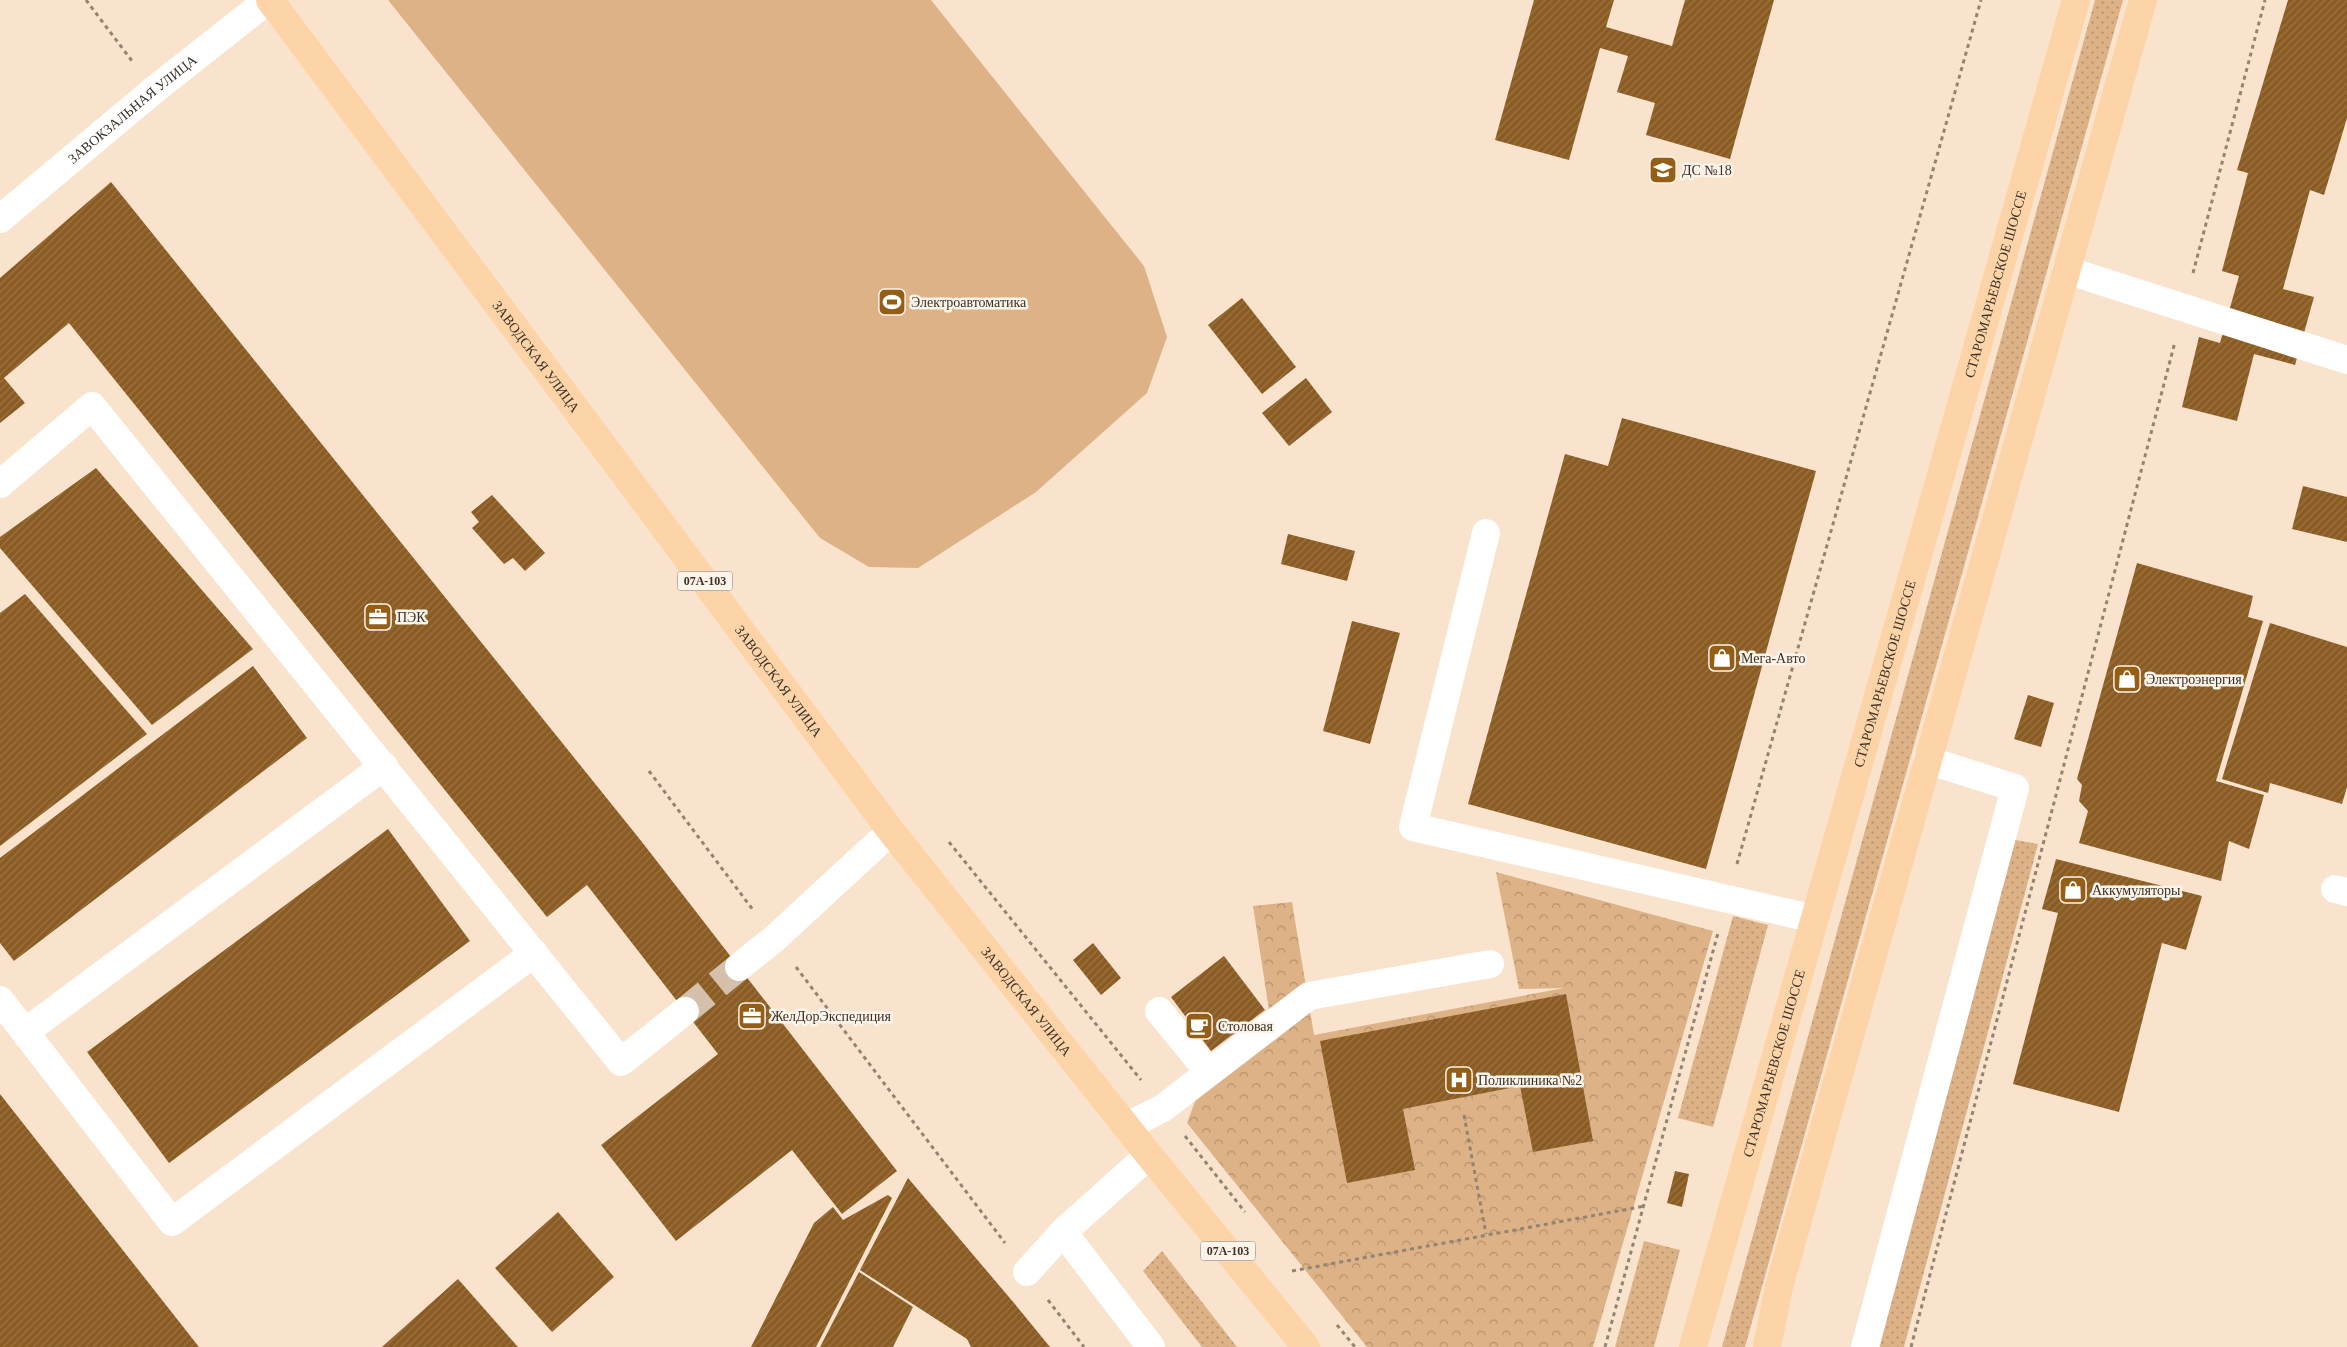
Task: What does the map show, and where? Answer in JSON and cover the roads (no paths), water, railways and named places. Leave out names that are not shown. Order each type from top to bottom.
[{"type":"main road","name":"ЗАВОДСКАЯ УЛИЦА","points":[[269,0],[891,830],[1149,1155],[1306,1347]]},
{"type":"main road","name":"СТАРОМАРЬЕВСКОЕ ШОССЕ","points":[[1693,1347],[2076,0]]},
{"type":"main road","points":[[1767,1347],[1779,1287],[2143,0]]},
{"type":"street","name":"ЗАВОКЗАЛЬНАЯ УЛИЦА","points":[[0,219],[154,90],[269,0]]},
{"type":"street","points":[[2066,270],[2347,360]]},
{"type":"street","points":[[0,484],[92,406],[621,1062],[685,1011]]},
{"type":"street","points":[[1486,533],[1413,827],[1815,919]]},
{"type":"street","points":[[1865,1347],[2015,788],[1927,760]]},
{"type":"street","points":[[24,1032],[384,766]]},
{"type":"street","points":[[739,967],[774,939],[891,830]]},
{"type":"street","points":[[0,1000],[172,1222],[534,953]]},
{"type":"street","points":[[1126,1126],[1163,1108],[1309,996],[1490,964]]},
{"type":"street","points":[[1159,1011],[1209,1072]]},
{"type":"street","points":[[1027,1272],[1063,1232],[1149,1155]]},
{"type":"street","points":[[1063,1232],[1151,1347]]},
{"type":"tunnel","points":[[685,1011],[739,967]]},
{"type":"place","name":"ДС №18","points":[[1663,170]]},
{"type":"place","name":"Электроавтоматика","points":[[892,302]]},
{"type":"place","name":"ПЭК","points":[[378,617]]},
{"type":"place","name":"Мега-Авто","points":[[1722,658]]},
{"type":"place","name":"Электроэнергия","points":[[2127,679]]},
{"type":"place","name":"Аккумуляторы","points":[[2073,890]]},
{"type":"place","name":"ЖелДорЭкспедиция","points":[[752,1016]]},
{"type":"place","name":"Столовая","points":[[1199,1026]]},
{"type":"place","name":"Поликлиника №2","points":[[1459,1080]]}]
